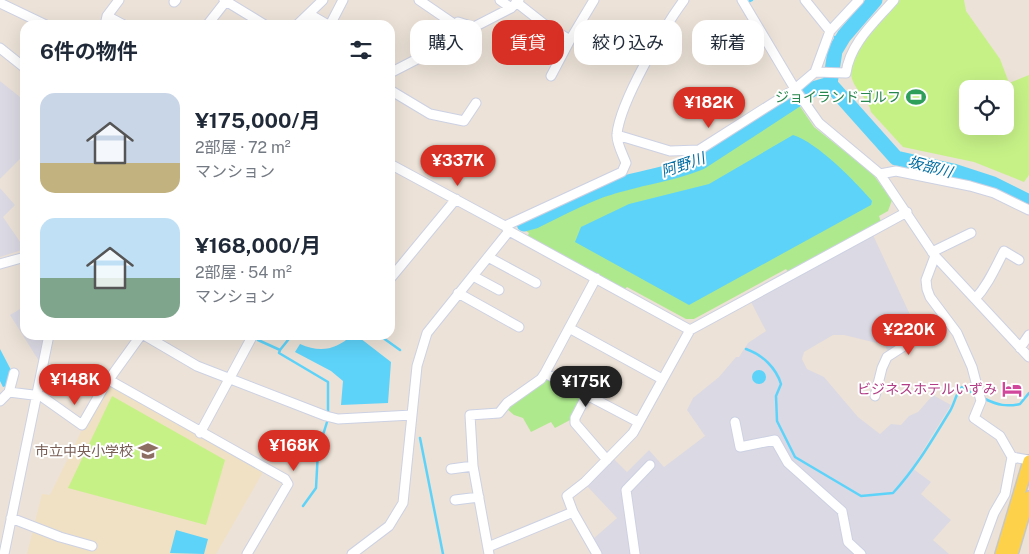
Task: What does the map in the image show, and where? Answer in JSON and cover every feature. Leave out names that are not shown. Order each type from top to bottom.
[{"type":"main road","points":[[1000,554],[1029,460]]},
{"type":"main road","points":[[1012,554],[1028,509],[1029,497]]},
{"type":"street","points":[[107,20],[119,0]]},
{"type":"street","points":[[302,20],[323,0]]},
{"type":"street","points":[[332,20],[343,0]]},
{"type":"street","points":[[420,0],[448,20]]},
{"type":"street","points":[[500,0],[515,3],[570,40]]},
{"type":"street","points":[[551,76],[594,0]]},
{"type":"street","points":[[352,554],[389,526],[403,503],[417,366],[423,341],[432,325],[488,257],[507,229],[622,172],[626,163],[617,135],[631,94],[656,43],[684,0]]},
{"type":"street","points":[[742,0],[795,90],[819,123],[880,174],[934,254],[1029,357]]},
{"type":"street","points":[[805,0],[830,32]]},
{"type":"street","points":[[617,135],[670,150],[699,150],[795,90],[815,72],[830,32],[859,0]]},
{"type":"street","points":[[815,72],[846,72],[848,59],[857,42],[894,0]]},
{"type":"street","points":[[211,20],[225,1],[257,20]]},
{"type":"street","points":[[0,3],[36,20]]},
{"type":"street","points":[[482,22],[515,3]]},
{"type":"street","points":[[309,14],[320,20]]},
{"type":"street","points":[[0,48],[20,64]]},
{"type":"street","points":[[395,70],[410,63]]},
{"type":"street","points":[[395,93],[419,109],[441,117],[464,121],[476,103]]},
{"type":"street","points":[[395,167],[690,330]]},
{"type":"street","points":[[880,174],[896,171],[970,186],[994,193],[1029,210]]},
{"type":"street","points":[[395,273],[456,199]]},
{"type":"street","points":[[597,554],[573,512],[567,496],[585,482],[633,433],[690,330],[907,212]]},
{"type":"street","points":[[971,233],[934,254],[926,280],[927,289],[957,334],[972,367],[981,401],[974,418],[1000,436],[1012,457],[1005,494],[994,513],[979,554]]},
{"type":"street","points":[[975,299],[988,285],[989,278],[1004,251],[1019,260]]},
{"type":"street","points":[[488,257],[536,283]]},
{"type":"street","points":[[0,264],[20,258]]},
{"type":"street","points":[[473,276],[499,290]]},
{"type":"street","points":[[573,512],[488,550],[473,466],[470,415],[499,413],[506,403],[540,379],[596,278]]},
{"type":"street","points":[[458,293],[519,327]]},
{"type":"street","points":[[876,396],[882,368],[887,358],[946,319]]},
{"type":"street","points":[[569,328],[662,379]]},
{"type":"street","points":[[1020,348],[1029,335]]},
{"type":"street","points":[[3,550],[48,340]]},
{"type":"street","points":[[9,392],[41,396],[82,425],[109,380],[139,340]]},
{"type":"street","points":[[152,340],[197,366],[338,419],[412,415]]},
{"type":"street","points":[[200,433],[250,340]]},
{"type":"street","points":[[545,373],[638,422]]},
{"type":"street","points":[[0,401],[9,392],[14,374]]},
{"type":"street","points":[[109,380],[284,479],[288,484],[247,554]]},
{"type":"street","points":[[587,395],[574,418],[575,423],[607,460]]},
{"type":"street","points":[[735,422],[740,447],[775,440],[788,463],[842,511],[848,542],[861,554]]},
{"type":"street","points":[[1012,457],[1029,460]]},
{"type":"street","points":[[635,554],[626,490],[650,465]]},
{"type":"street","points":[[451,469],[473,466]]},
{"type":"street","points":[[455,500],[479,497]]},
{"type":"street","points":[[11,518],[60,537],[92,546]]},
{"type":"shaded area","points":[[0,81],[20,97],[20,159],[0,179]]},
{"type":"shaded area","points":[[0,188],[15,205],[3,217],[20,242],[20,251],[0,257]]},
{"type":"shaded area","points":[[873,235],[919,334],[892,350],[887,350],[885,345],[844,335],[833,335],[804,352],[802,359],[807,369],[824,377],[858,417],[880,434],[891,424],[901,425],[909,416],[918,412],[933,395],[951,405],[912,468],[931,482],[921,494],[951,520],[933,540],[949,554],[601,554],[593,539],[617,518],[587,486],[614,459],[627,472],[649,450],[664,467],[705,436],[687,410],[693,398],[719,377],[736,357],[739,357],[748,343],[766,331],[751,302]]},
{"type":"shaded area","points":[[20,309],[20,331],[10,315]]},
{"type":"shaded area","points":[[26,340],[43,340],[39,361]]},
{"type":"shaded area","name":"市立中央小学校","points":[[112,384],[263,472],[216,554],[27,554],[42,494],[50,495],[83,428],[107,386]]},
{"type":"green space","name":"ジョイランドゴルフ","points":[[897,0],[964,0],[966,11],[1000,59],[1008,80],[959,80],[959,135],[1014,135],[1014,81],[1029,75],[1029,175],[1024,182],[974,162],[903,147],[871,112],[868,103],[856,88],[852,79],[853,58],[874,26]]},
{"type":"green space","points":[[799,105],[814,127],[872,173],[892,200],[888,211],[879,216],[881,222],[789,273],[786,269],[694,319],[686,319],[627,287],[624,290],[527,238],[529,233],[526,231],[609,191],[691,171],[709,163]]},
{"type":"green space","points":[[546,379],[551,379],[580,394],[581,400],[570,420],[555,428],[551,422],[531,432],[523,418],[514,415],[506,408]]},
{"type":"green space","points":[[112,396],[225,460],[206,525],[68,488]]},
{"type":"water","points":[[793,135],[814,146],[836,164],[872,201],[871,205],[689,305],[575,242],[581,227],[629,204],[709,184]]},
{"type":"water","points":[[346,340],[362,340],[391,362],[388,403],[341,405],[343,381],[331,371],[295,352],[300,344],[321,349],[340,344]]},
{"type":"water","points":[[0,349],[11,370],[7,386],[3,387],[0,381]]},
{"type":"water","points":[[756,370],[762,370],[766,377],[762,384],[756,384],[752,380],[752,374]]},
{"type":"water","points":[[176,530],[208,539],[204,554],[170,553]]},
{"type":"waterway","points":[[830,84],[835,51],[844,36],[875,0]]},
{"type":"waterway","points":[[835,37],[841,41]]},
{"type":"waterway","name":"坂部川","points":[[830,84],[896,158],[953,171],[993,184],[1029,202]]},
{"type":"waterway","name":"阿野川","points":[[524,224],[535,221],[605,189],[701,162],[813,89],[830,84]]},
{"type":"waterway","points":[[258,340],[280,350],[288,340]]},
{"type":"waterway","points":[[386,340],[400,350]]},
{"type":"waterway","points":[[746,349],[763,358],[779,378],[781,384],[776,396],[777,421],[795,457],[861,496],[893,493],[909,474],[930,443],[950,411],[960,389],[962,387],[974,394]]},
{"type":"waterway","points":[[280,350],[279,353],[328,382],[328,413]]},
{"type":"waterway","points":[[985,399],[1002,405],[1015,405],[1020,404],[1029,393]]},
{"type":"waterway","points":[[303,506],[316,488],[318,451],[327,422]]},
{"type":"waterway","points":[[420,438],[443,554]]},
{"type":"place","name":"ジョイランドゴルフ","points":[[916,97]]},
{"type":"place","name":"ビジネスホテルいずみ","points":[[1012,389]]},
{"type":"place","name":"市立中央小学校","points":[[148,451]]}]
